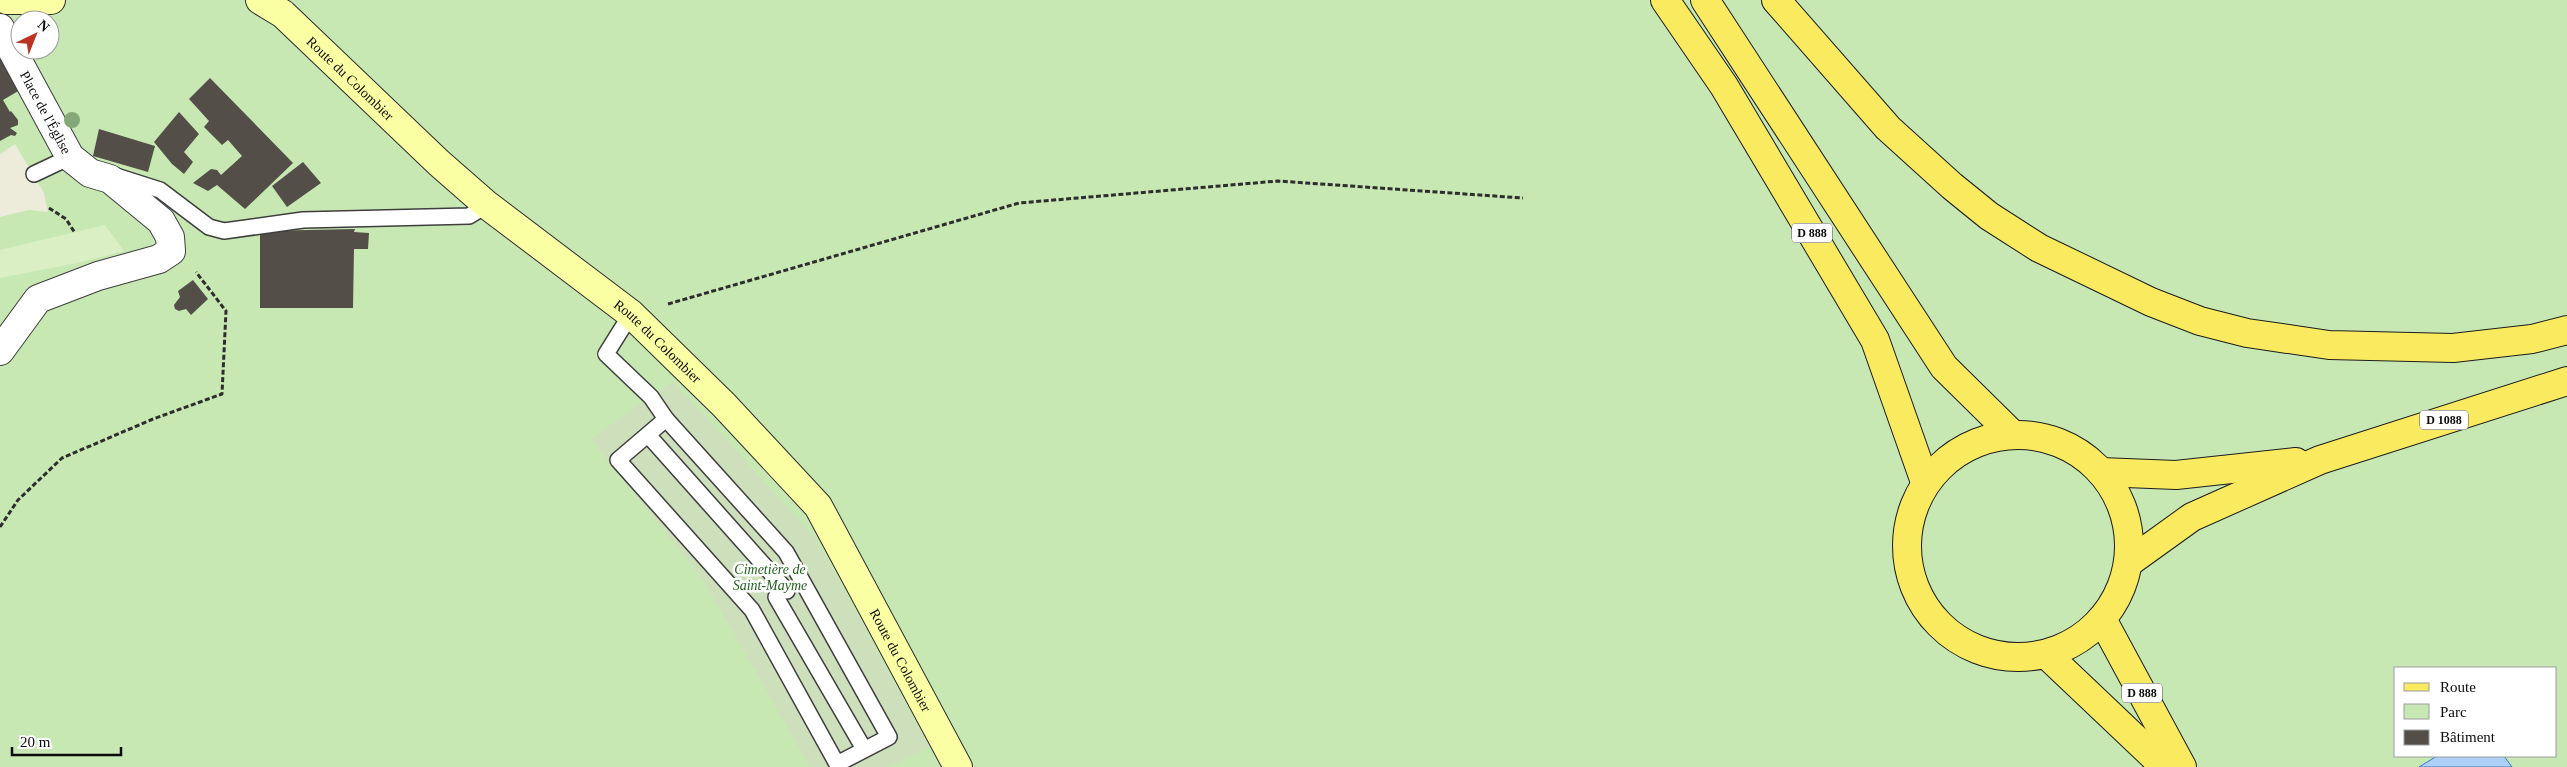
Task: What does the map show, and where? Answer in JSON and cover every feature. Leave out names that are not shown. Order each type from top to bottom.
[{"type":"main road","name":"D 888","points":[[1665,0],[1724,86],[1875,340],[1926,482]]},
{"type":"main road","name":"D 888","points":[[1705,0],[1944,367],[2013,435]]},
{"type":"main road","points":[[1776,0],[1888,128],[1952,186],[1989,216],[2038,248],[2151,302],[2200,321],[2247,332],[2329,345],[2453,348],[2532,339],[2567,330]]},
{"type":"main road","name":"D 1088","points":[[2128,563],[2192,517],[2320,460],[2567,381]]},
{"type":"main road","points":[[2013,435],[2046,438],[2076,451],[2101,472],[2119,499],[2128,531],[2128,563],[2119,594],[2102,619],[2081,638],[2046,654],[2007,657],[1970,647],[1938,625],[1916,593],[1906,556],[1910,517],[1926,482],[1952,455],[1982,440],[2013,435]]},
{"type":"main road","name":"D 1088","points":[[2101,472],[2176,475],[2320,460]]},
{"type":"main road","name":"D 888","points":[[2102,619],[2182,767]]},
{"type":"main road","name":"D 888","points":[[2046,654],[2165,767]]},
{"type":"street","points":[[7,0],[51,0]]},
{"type":"street","name":"Route du Colombier","points":[[260,0],[283,14],[439,163],[487,205],[631,314],[724,405],[818,506],[958,767]]},
{"type":"street","name":"Place de l'Église","points":[[0,28],[70,157],[90,172],[110,179],[161,221],[170,237],[170,250]]},
{"type":"street","points":[[0,351],[38,299],[98,276],[159,259],[170,250]]},
{"type":"lane","points":[[34,174],[70,157]]},
{"type":"lane","points":[[110,179],[116,176],[160,190],[208,227],[224,231],[303,220],[469,216],[487,205]]},
{"type":"lane","points":[[631,314],[606,354],[651,397],[666,419],[786,552],[889,737],[837,764],[752,610],[618,460],[666,419]]},
{"type":"lane","points":[[648,435],[782,594],[864,750]]},
{"type":"lane","points":[[752,610],[803,583]]},
{"type":"path","points":[[631,314],[1018,203],[1278,181],[1523,198]]},
{"type":"path","points":[[49,208],[66,219],[75,232]]},
{"type":"path","points":[[0,527],[18,500],[62,458],[153,419],[222,394],[226,311],[202,276],[170,250]]},
{"type":"green space","points":[[0,0],[2567,0],[2567,767],[0,767]]},
{"type":"green space","points":[[105,225],[124,251],[77,263],[0,278],[0,250]]},
{"type":"green space","name":"Cimetière de Saint-Mayme","points":[[673,381],[817,540],[930,748],[888,767],[810,767],[704,581],[591,439]]},
{"type":"shaded area","points":[[15,144],[44,193],[48,212],[29,210],[0,217],[0,154]]},
{"type":"water","points":[[2435,757],[2505,757],[2512,767],[2419,767]]},
{"type":"building","points":[[0,54],[20,90],[3,100],[10,112],[18,120],[18,125],[10,128],[17,133],[15,136],[11,135],[0,141]]},
{"type":"building","points":[[210,78],[293,163],[245,209],[217,185],[208,191],[193,183],[211,169],[217,170],[221,175],[242,156],[228,140],[222,145],[204,127],[209,121],[189,99]]},
{"type":"building","points":[[179,112],[199,134],[184,152],[193,162],[184,174],[172,164],[154,142]]},
{"type":"building","points":[[99,129],[155,146],[148,172],[93,156]]},
{"type":"building","points":[[303,162],[321,183],[287,207],[272,186]]},
{"type":"building","points":[[355,229],[354,232],[369,233],[368,249],[354,249],[353,308],[260,308],[260,231]]},
{"type":"building","points":[[193,280],[208,299],[191,315],[186,309],[179,311],[175,309],[174,305],[180,297],[178,291]]}]
